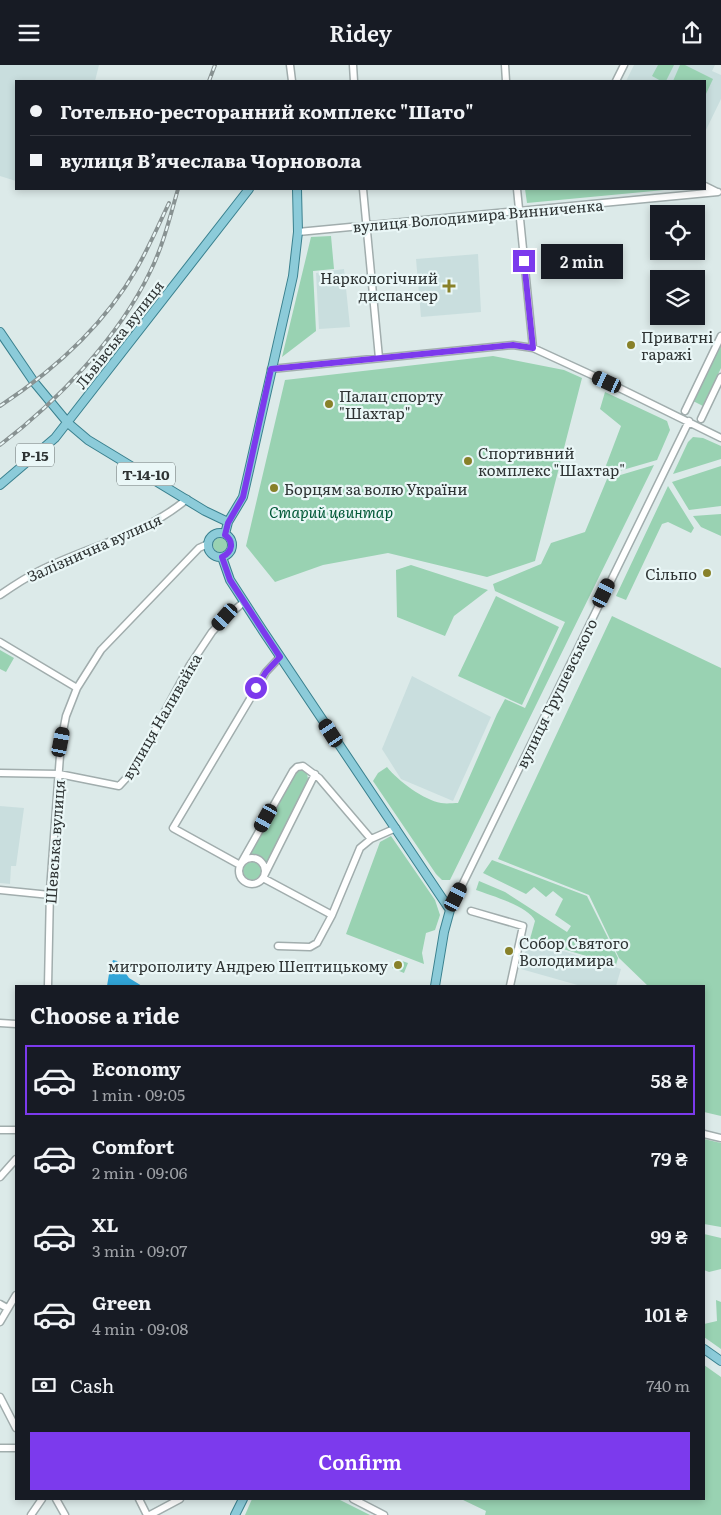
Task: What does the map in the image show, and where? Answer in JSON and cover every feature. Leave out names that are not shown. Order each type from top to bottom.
[{"type":"main road","name":"Львівська вулиця","points":[[0,485],[55,438],[68,423],[248,190]]},
{"type":"main road","points":[[225,535],[228,523],[243,497],[293,276],[298,232],[297,190]]},
{"type":"main road","points":[[0,332],[44,395],[68,423]]},
{"type":"main road","name":"Т-14-10","points":[[68,423],[88,440],[228,523]]},
{"type":"main road","points":[[214,535],[225,535],[230,539],[231,546],[228,553],[222,557],[212,554],[208,544],[214,535]]},
{"type":"main road","points":[[222,557],[230,580],[450,910],[444,932],[435,985]]},
{"type":"main road","points":[[705,1350],[721,1361]]},
{"type":"main road","points":[[235,1515],[242,1500]]},
{"type":"street","points":[[290,65],[292,80]]},
{"type":"street","points":[[353,65],[354,80]]},
{"type":"street","points":[[505,65],[506,80]]},
{"type":"street","points":[[616,80],[624,65]]},
{"type":"street","points":[[706,186],[719,193]]},
{"type":"street","points":[[363,190],[380,358]]},
{"type":"street","points":[[517,190],[533,348]]},
{"type":"street","name":"вулиця Володимира Винниченка","points":[[298,232],[719,193]]},
{"type":"street","points":[[685,411],[721,336]]},
{"type":"street","points":[[271,369],[513,345],[533,348],[689,421],[721,438]]},
{"type":"street","points":[[701,419],[721,377]]},
{"type":"street","name":"вулиця Грушевського","points":[[450,910],[689,421]]},
{"type":"street","name":"Залізнична вулиця","points":[[0,595],[41,570],[153,523],[188,499]]},
{"type":"street","name":"Шевська вулиця","points":[[48,985],[50,895],[61,742],[66,716],[76,688],[102,650],[199,548],[208,544]]},
{"type":"street","name":"вулиця Наливайка","points":[[59,774],[119,786],[126,780],[190,665],[212,632],[225,617],[244,601]]},
{"type":"street","points":[[0,642],[76,688]]},
{"type":"street","points":[[240,865],[173,828],[266,672],[280,657]]},
{"type":"street","points":[[315,774],[264,878],[255,884],[247,884],[240,879],[240,865],[297,767],[303,766],[315,774],[371,839]]},
{"type":"street","points":[[0,773],[59,774]]},
{"type":"street","points":[[278,946],[310,947],[317,943],[332,915],[360,848],[371,839],[396,828]]},
{"type":"street","points":[[240,865],[248,859],[258,860],[264,867],[264,878]]},
{"type":"street","points":[[264,878],[332,915]]},
{"type":"street","points":[[0,890],[50,895]]},
{"type":"street","points":[[471,911],[523,926],[510,985]]},
{"type":"street","points":[[0,1023],[15,1023]]},
{"type":"street","points":[[0,1130],[15,1130]]},
{"type":"street","points":[[705,1134],[721,1138]]},
{"type":"street","points":[[0,1177],[15,1160]]},
{"type":"street","points":[[0,1322],[15,1296]]},
{"type":"street","points":[[0,1305],[7,1308]]},
{"type":"street","points":[[0,1397],[15,1426]]},
{"type":"street","points":[[0,1447],[15,1448]]},
{"type":"street","points":[[31,1515],[41,1500]]},
{"type":"street","points":[[57,1500],[65,1515]]},
{"type":"street","points":[[140,1500],[149,1515],[178,1500]]},
{"type":"street","points":[[355,1500],[384,1515]]},
{"type":"shaded area","points":[[0,65],[99,65],[95,80],[15,80],[15,181],[0,176]]},
{"type":"shaded area","points":[[634,65],[715,65],[712,71],[721,75],[721,99],[706,130],[706,80],[626,80]]},
{"type":"shaded area","name":"Наркологічний диспансер","points":[[478,254],[481,312],[421,317],[416,259]]},
{"type":"shaded area","points":[[344,269],[350,327],[319,329],[316,273]]},
{"type":"shaded area","points":[[412,676],[491,717],[453,801],[401,779],[382,749]]},
{"type":"shaded area","points":[[0,806],[24,808],[16,866],[11,866],[10,884],[0,883]]},
{"type":"shaded area","points":[[528,940],[621,969],[616,985],[577,985],[521,969]]},
{"type":"green space","points":[[658,65],[674,65],[666,80],[659,80],[652,76]]},
{"type":"green space","points":[[680,65],[685,65],[713,79],[706,94],[706,80],[673,80]]},
{"type":"green space","points":[[525,190],[664,190],[527,203]]},
{"type":"green space","points":[[331,236],[334,269],[313,271],[316,331],[282,357],[311,237]]},
{"type":"green space","points":[[721,343],[721,368],[703,406],[693,401]]},
{"type":"green space","name":"Спортивний комплекс \"Шахтар\"","points":[[493,356],[564,370],[582,378],[535,561],[487,577],[388,553],[323,565],[275,582],[246,546],[285,380]]},
{"type":"green space","points":[[605,392],[667,421],[670,430],[657,460],[602,476],[621,426],[600,409]]},
{"type":"green space","points":[[693,437],[703,438],[721,446],[721,459],[673,474],[688,442]]},
{"type":"green space","points":[[654,465],[450,880],[442,880],[373,781],[378,773],[387,767],[404,784],[419,794],[441,803],[458,803],[505,699],[525,708],[565,622],[495,591],[493,584],[541,564],[551,543],[585,532],[607,479]]},
{"type":"green space","points":[[721,466],[721,506],[689,510],[672,482]]},
{"type":"green space","points":[[668,486],[694,528],[691,533],[668,522],[662,524],[626,600],[616,596]]},
{"type":"green space","points":[[721,514],[721,536],[701,527],[693,516]]},
{"type":"green space","points":[[220,538],[225,540],[227,545],[225,550],[220,552],[215,550],[213,545],[215,540]]},
{"type":"green space","points":[[411,565],[488,590],[454,616],[445,636],[397,617],[396,570]]},
{"type":"green space","points":[[496,596],[559,627],[522,705],[458,676]]},
{"type":"green space","points":[[612,616],[721,668],[721,1116],[705,1112],[705,985],[647,985],[619,958],[589,895],[498,859]]},
{"type":"green space","points":[[0,650],[14,658],[6,672],[0,669]]},
{"type":"green space","points":[[304,770],[307,773],[308,779],[269,861],[265,862],[251,855],[250,852],[294,773]]},
{"type":"green space","points":[[391,836],[435,900],[440,915],[435,930],[426,933],[422,953],[424,964],[346,934],[380,842]]},
{"type":"green space","points":[[492,860],[587,896],[618,958],[616,965],[530,939],[535,921],[532,916],[518,906],[476,890],[479,881],[505,892],[567,932],[571,926],[555,915],[563,899],[553,891],[546,897],[534,887],[526,894],[483,873]]},
{"type":"green space","points":[[248,862],[256,862],[261,867],[259,878],[248,880],[243,875],[243,867]]},
{"type":"green space","points":[[396,959],[408,963],[404,973],[392,968]]},
{"type":"green space","points":[[705,1139],[721,1143],[721,1227],[705,1224]]},
{"type":"green space","points":[[705,1234],[721,1238],[721,1269],[709,1272],[705,1270]]},
{"type":"green space","points":[[716,1300],[721,1302],[721,1349],[705,1338],[705,1324],[717,1321]]},
{"type":"green space","points":[[705,1366],[721,1377],[721,1515],[485,1515],[486,1511],[463,1500],[705,1500]]},
{"type":"green space","points":[[252,1500],[340,1500],[370,1515],[245,1515]]},
{"type":"water","points":[[113,960],[117,961],[129,978],[140,985],[107,985]]},
{"type":"railway","points":[[209,80],[215,65]]},
{"type":"railway","points":[[0,445],[22,428],[64,389],[85,367],[122,320],[155,262],[178,190]]},
{"type":"railway","points":[[0,406],[58,362],[94,327],[110,308],[137,268],[169,203]]},
{"type":"place","name":"Наркологічний диспансер","points":[[449,286]]},
{"type":"place","name":"Приватні гаражі","points":[[631,345]]},
{"type":"place","name":"Палац спорту \"Шахтар\"","points":[[329,404]]},
{"type":"place","name":"Спортивний комплекс \"Шахтар\"","points":[[468,461]]},
{"type":"place","name":"Борцям за волю України","points":[[274,488]]},
{"type":"place","name":"Сільпо","points":[[707,573]]},
{"type":"place","name":"Собор Святого Володимира","points":[[509,951]]},
{"type":"place","name":"митрополиту Андрею Шептицькому","points":[[398,965]]},
{"type":"route","points":[[256,688],[266,672],[280,657],[230,580],[222,557],[230,550],[230,539],[225,535],[228,523],[243,497],[271,369],[513,345],[533,348],[524,261]]},
{"type":"park label","name":"Старий цвинтар","points":[[331,511]]}]
